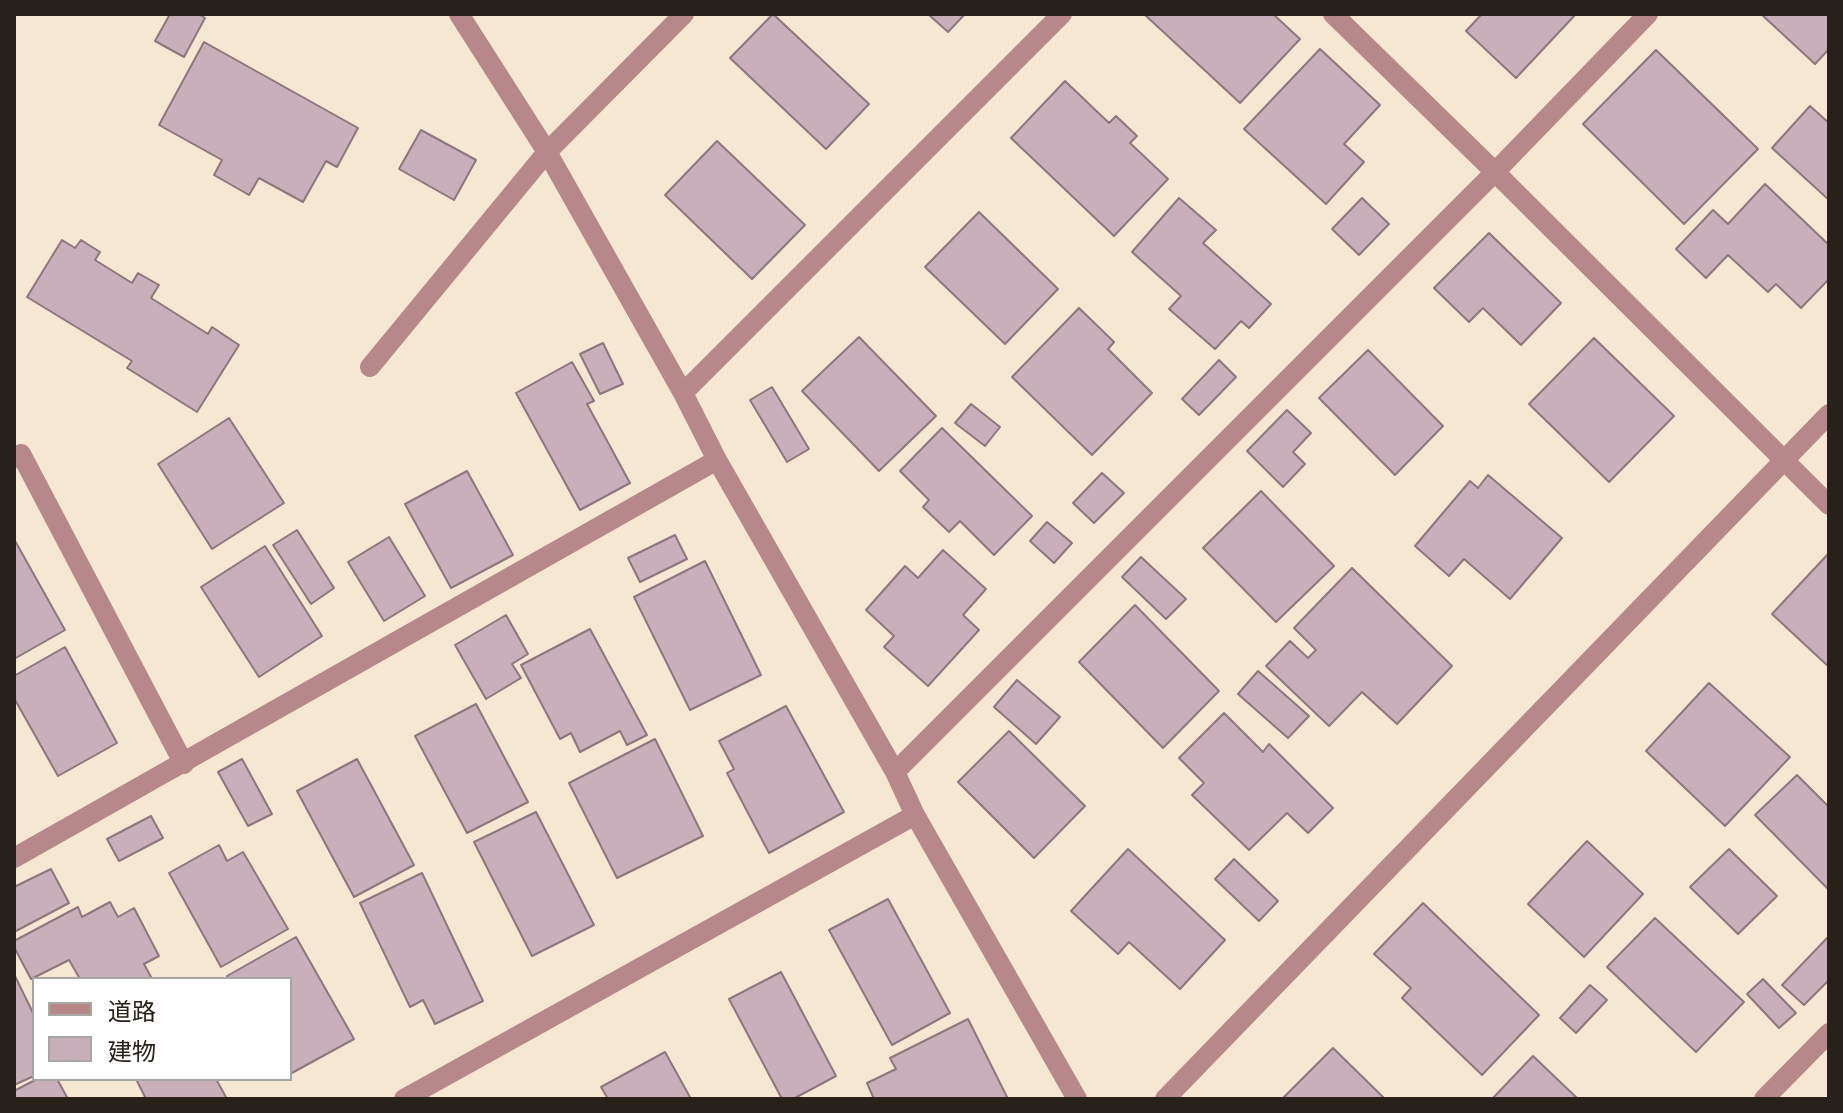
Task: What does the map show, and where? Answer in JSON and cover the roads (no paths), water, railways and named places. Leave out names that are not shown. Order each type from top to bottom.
[{"type":"street","points":[[459,14],[547,152],[683,393],[717,460],[895,772],[915,815],[1077,1099]]},
{"type":"street","points":[[370,367],[547,152],[684,14]]},
{"type":"street","points":[[683,393],[1062,14]]},
{"type":"street","points":[[1333,14],[1829,505]]},
{"type":"street","points":[[895,772],[1495,172],[1648,14]]},
{"type":"street","points":[[1165,1099],[1829,414]]},
{"type":"street","points":[[14,458],[21,454],[184,764]]},
{"type":"street","points":[[14,858],[717,460]]},
{"type":"street","points":[[404,1099],[915,815]]},
{"type":"street","points":[[1764,1099],[1829,1033]]}]
